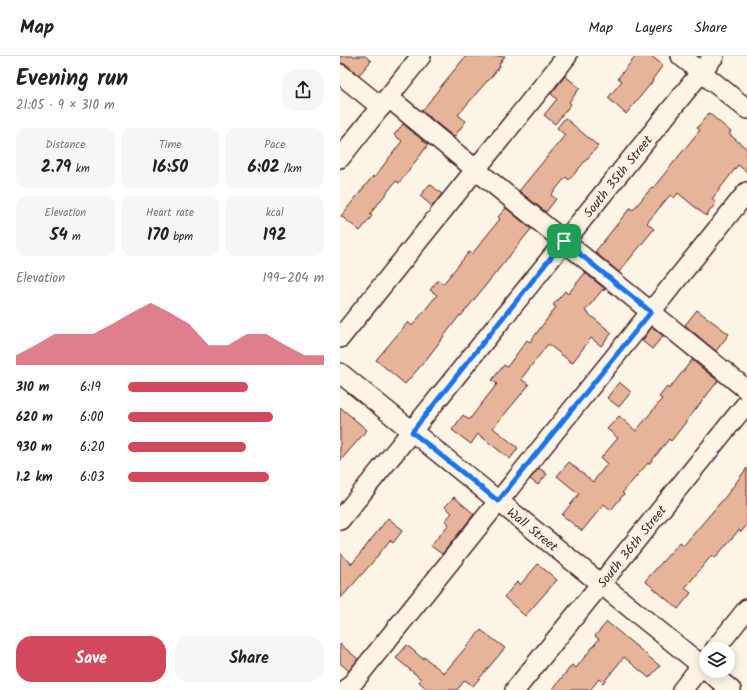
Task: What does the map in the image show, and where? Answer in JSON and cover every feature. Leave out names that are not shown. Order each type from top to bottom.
[{"type":"street","points":[[340,158],[421,56]]},
{"type":"street","points":[[340,338],[567,56]]},
{"type":"street","points":[[681,56],[747,109]]},
{"type":"street","name":"South 35th Street","points":[[340,520],[714,56]]},
{"type":"street","points":[[340,74],[384,102],[475,169],[747,390]]},
{"type":"street","points":[[347,690],[747,192]]},
{"type":"street","name":"Wall Street","points":[[340,373],[601,585],[699,661]]},
{"type":"street","name":"South 36th Street","points":[[515,690],[747,403]]},
{"type":"street","points":[[721,642],[747,609]]},
{"type":"street","points":[[682,690],[699,672]]},
{"type":"street","name":"Wall Street","points":[[718,678],[731,690]]},
{"type":"building","points":[[340,56],[365,56],[371,61],[359,75],[347,65],[340,63]]},
{"type":"building","points":[[466,56],[505,56],[499,64],[500,66],[458,115],[466,121],[454,137],[422,111]]},
{"type":"building","points":[[636,56],[651,56],[663,65],[652,80],[653,81],[626,114],[608,98],[622,81],[618,78]]},
{"type":"building","points":[[565,76],[580,88],[569,102],[571,104],[555,124],[544,115],[557,99],[551,94]]},
{"type":"building","points":[[709,113],[731,132],[729,134],[747,149],[747,172],[738,165],[712,199],[716,203],[706,216],[678,193],[674,198],[670,195],[647,223],[654,229],[619,272],[595,252],[630,208],[633,210],[652,187],[653,188],[700,130],[697,128]]},
{"type":"building","points":[[565,118],[598,146],[569,180],[566,177],[551,195],[556,199],[546,212],[519,191],[565,135],[557,128]]},
{"type":"building","points":[[403,124],[428,145],[399,183],[396,181],[370,214],[372,216],[360,231],[341,216],[373,176],[374,178],[402,141],[394,135]]},
{"type":"building","points":[[430,184],[442,194],[432,206],[420,196]]},
{"type":"building","points":[[506,208],[531,229],[405,384],[376,360],[408,322],[412,326],[437,295],[430,290],[438,280],[443,284],[469,252],[472,254],[500,219],[498,217]]},
{"type":"building","points":[[585,273],[605,289],[604,291],[603,289],[585,311],[612,333],[601,346],[591,338],[572,363],[548,344],[521,379],[529,385],[493,428],[518,448],[510,459],[478,434],[471,444],[452,430],[463,415],[469,420],[497,384],[492,380],[504,365],[507,367],[527,340],[530,342],[556,307],[553,305],[565,291],[568,294]]},
{"type":"building","points":[[697,310],[729,334],[716,351],[685,325]]},
{"type":"building","points":[[652,327],[663,336],[652,349],[642,341]]},
{"type":"building","points":[[692,360],[718,381],[671,441],[669,439],[649,464],[648,463],[622,493],[624,494],[611,510],[604,504],[582,531],[562,515],[579,494],[557,476],[569,462],[593,482],[607,464],[601,458],[618,438],[607,429],[619,416],[636,431],[662,399],[659,397],[667,387],[669,389]]},
{"type":"building","points":[[619,382],[631,392],[619,407],[607,398]]},
{"type":"building","points":[[340,407],[367,430],[340,461]]},
{"type":"building","points":[[539,468],[547,474],[538,485],[530,479]]},
{"type":"building","points":[[747,468],[747,525],[741,532],[739,530],[715,558],[712,555],[685,588],[691,593],[678,609],[645,581],[680,542],[684,545],[726,496]]},
{"type":"building","points":[[454,497],[474,514],[442,554],[431,546],[449,524],[445,521],[452,513],[445,507]]},
{"type":"building","points":[[388,518],[403,530],[393,543],[390,540],[340,599],[340,553],[352,564]]},
{"type":"building","points":[[538,564],[557,580],[525,616],[504,597],[517,582],[520,585]]},
{"type":"building","points":[[607,622],[660,666],[649,678],[624,657],[603,683],[599,679],[590,690],[552,690],[572,665],[576,668],[599,639],[595,636]]},
{"type":"building","points":[[481,630],[505,648],[473,686],[465,680],[457,690],[428,690],[419,682],[421,679],[396,658],[407,645],[423,659],[424,657],[444,673]]},
{"type":"building","points":[[340,644],[358,659],[349,671],[340,663]]},
{"type":"route","points":[[564,241],[651,312],[498,501],[412,432],[564,241]]}]
